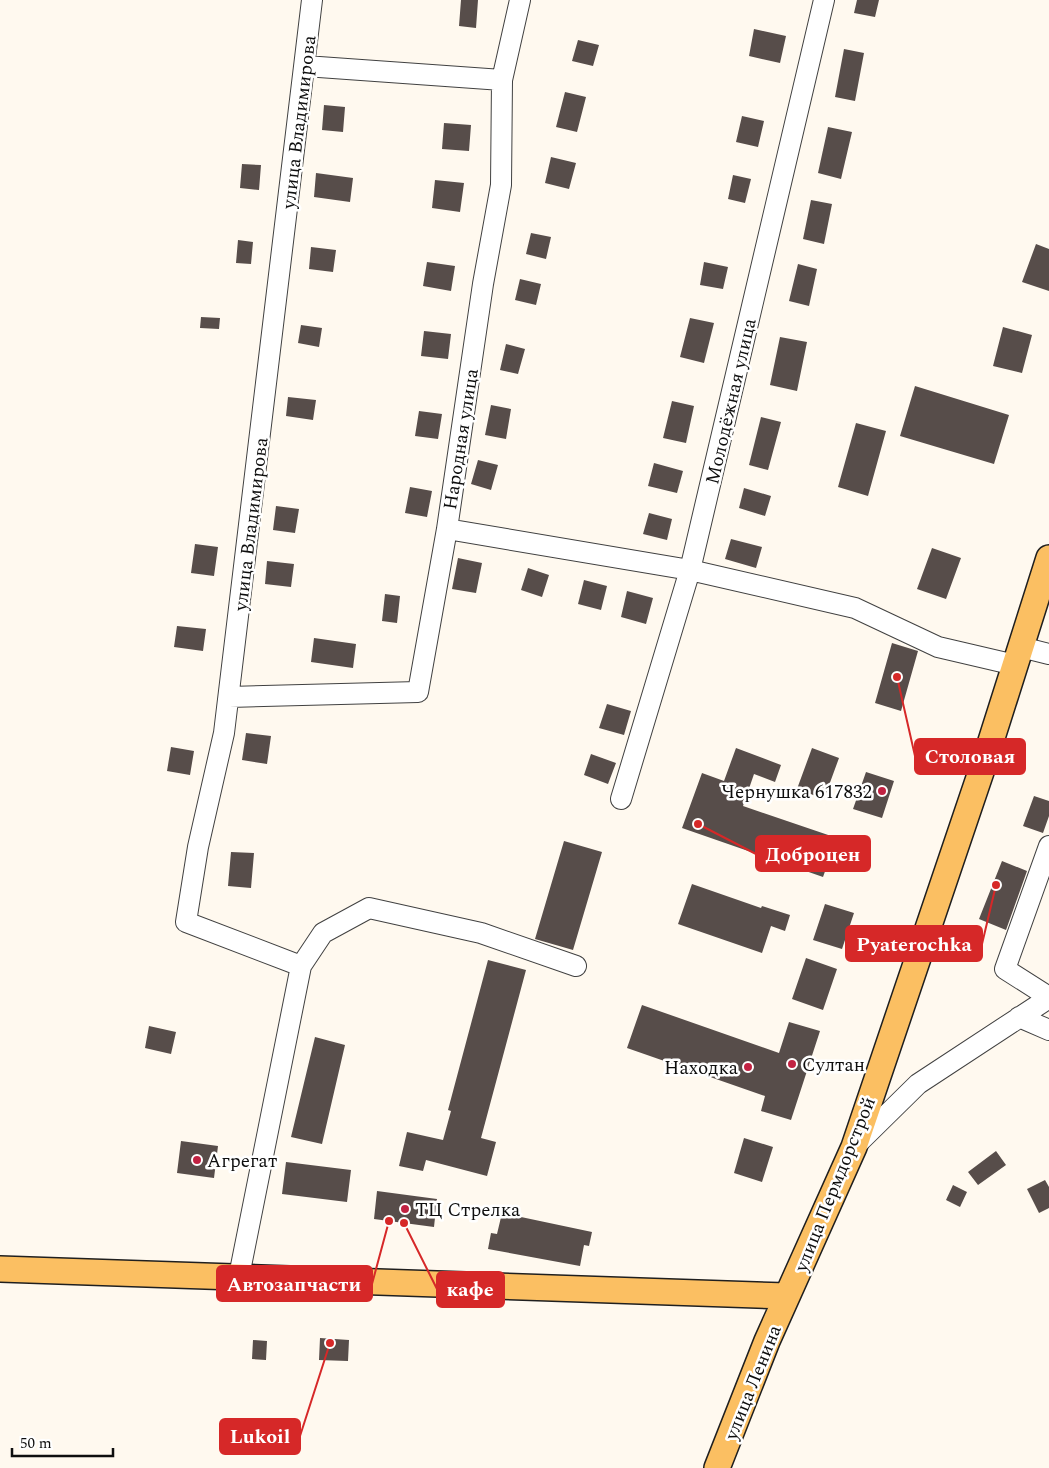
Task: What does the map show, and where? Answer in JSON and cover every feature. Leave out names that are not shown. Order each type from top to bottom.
[{"type":"main road","name":"улица Пермдорстрой","points":[[787,1296],[854,1147],[984,762],[1049,558]]},
{"type":"main road","points":[[0,1269],[787,1296]]},
{"type":"main road","name":"улица Ленина","points":[[717,1468],[787,1296]]},
{"type":"street","name":"улица Владимирова","points":[[301,966],[186,922],[198,847],[224,733],[229,697],[312,0]]},
{"type":"street","name":"Народная улица","points":[[229,697],[418,692],[447,529],[483,284],[501,185],[502,80],[520,0]]},
{"type":"street","name":"Молодёжная улица","points":[[620,799],[690,570],[824,0]]},
{"type":"street","points":[[305,66],[502,80]]},
{"type":"street","points":[[447,529],[690,570],[855,608],[938,647],[1018,656],[1049,654]]},
{"type":"street","points":[[854,1147],[918,1084],[1010,1025],[1049,997],[1005,969],[1049,846]]},
{"type":"street","points":[[239,1276],[301,966],[322,933],[369,908],[481,933],[576,966]]},
{"type":"street","points":[[1019,1017],[1049,1030]]},
{"type":"building","points":[[461,0],[478,0],[476,28],[459,26]]},
{"type":"building","points":[[857,0],[879,0],[875,17],[854,13]]},
{"type":"building","points":[[754,29],[786,36],[780,63],[749,56]]},
{"type":"building","points":[[578,40],[599,45],[593,66],[572,61]]},
{"type":"building","points":[[844,49],[864,53],[855,101],[835,97]]},
{"type":"building","points":[[565,92],[586,97],[577,132],[556,127]]},
{"type":"building","points":[[324,105],[345,107],[343,132],[322,130]]},
{"type":"building","points":[[742,116],[764,121],[758,147],[736,142]]},
{"type":"building","points":[[444,123],[471,125],[469,151],[442,149]]},
{"type":"building","points":[[828,127],[852,132],[841,179],[818,173]]},
{"type":"building","points":[[551,157],[576,163],[569,189],[545,183]]},
{"type":"building","points":[[242,164],[261,165],[259,190],[240,188]]},
{"type":"building","points":[[316,173],[353,178],[350,202],[314,197]]},
{"type":"building","points":[[733,175],[751,179],[745,203],[728,199]]},
{"type":"building","points":[[435,180],[464,183],[460,212],[432,208]]},
{"type":"building","points":[[811,200],[832,204],[824,244],[803,239]]},
{"type":"building","points":[[531,233],[551,237],[546,259],[526,254]]},
{"type":"building","points":[[238,240],[253,242],[251,264],[236,263]]},
{"type":"building","points":[[1036,244],[1049,249],[1049,291],[1022,282]]},
{"type":"building","points":[[311,247],[336,250],[333,272],[309,269]]},
{"type":"building","points":[[427,262],[455,266],[451,291],[423,286]]},
{"type":"building","points":[[704,262],[728,267],[723,289],[700,285]]},
{"type":"building","points":[[798,264],[817,269],[809,306],[789,301]]},
{"type":"building","points":[[520,279],[541,284],[536,305],[515,300]]},
{"type":"building","points":[[201,317],[220,318],[219,329],[200,328]]},
{"type":"building","points":[[690,318],[714,323],[704,363],[680,357]]},
{"type":"building","points":[[301,325],[322,328],[319,347],[298,343]]},
{"type":"building","points":[[1003,327],[1032,335],[1022,373],[993,366]]},
{"type":"building","points":[[424,331],[451,334],[448,359],[421,356]]},
{"type":"building","points":[[780,337],[807,342],[797,391],[770,385]]},
{"type":"building","points":[[506,344],[525,349],[518,374],[500,370]]},
{"type":"building","points":[[915,386],[1009,415],[994,464],[900,436]]},
{"type":"building","points":[[288,397],[316,400],[313,420],[286,416]]},
{"type":"building","points":[[672,401],[694,406],[686,443],[663,438]]},
{"type":"building","points":[[491,405],[511,409],[506,439],[485,435]]},
{"type":"building","points":[[419,411],[442,414],[438,439],[415,436]]},
{"type":"building","points":[[761,417],[781,422],[768,470],[749,465]]},
{"type":"building","points":[[856,423],[886,431],[868,496],[838,487]]},
{"type":"building","points":[[478,460],[498,465],[491,490],[471,484]]},
{"type":"building","points":[[654,463],[683,471],[677,493],[648,486]]},
{"type":"building","points":[[410,487],[432,491],[427,517],[405,513]]},
{"type":"building","points":[[744,488],[771,496],[765,516],[739,508]]},
{"type":"building","points":[[276,506],[299,509],[295,533],[273,530]]},
{"type":"building","points":[[649,513],[672,519],[667,540],[643,534]]},
{"type":"building","points":[[731,539],[762,547],[756,568],[725,559]]},
{"type":"building","points":[[195,544],[218,547],[214,576],[191,573]]},
{"type":"building","points":[[932,548],[961,558],[946,599],[917,589]]},
{"type":"building","points":[[458,558],[482,563],[476,593],[452,589]]},
{"type":"building","points":[[267,561],[294,564],[291,587],[265,584]]},
{"type":"building","points":[[528,568],[549,575],[542,597],[521,590]]},
{"type":"building","points":[[584,580],[607,586],[601,610],[578,604]]},
{"type":"building","points":[[627,591],[653,598],[646,624],[621,617]]},
{"type":"building","points":[[385,594],[400,596],[397,623],[382,621]]},
{"type":"building","points":[[177,626],[206,629],[203,651],[174,647]]},
{"type":"building","points":[[314,638],[356,644],[353,668],[311,662]]},
{"type":"building","points":[[892,643],[918,651],[901,711],[875,703]]},
{"type":"building","points":[[607,704],[631,711],[624,735],[599,728]]},
{"type":"building","points":[[246,733],[271,736],[267,764],[242,760]]},
{"type":"building","points":[[171,747],[194,751],[190,775],[167,771]]},
{"type":"building","points":[[736,748],[781,765],[775,782],[754,774],[743,806],[837,838],[823,877],[682,828],[702,773],[724,781]]},
{"type":"building","points":[[812,748],[839,758],[824,799],[797,789]]},
{"type":"building","points":[[591,754],[616,763],[608,784],[584,775]]},
{"type":"building","points":[[866,772],[894,781],[882,818],[853,809]]},
{"type":"building","points":[[1034,796],[1049,801],[1049,816],[1043,833],[1023,826]]},
{"type":"building","points":[[564,841],[602,852],[573,950],[535,939]]},
{"type":"building","points":[[231,852],[254,853],[251,888],[228,886]]},
{"type":"building","points":[[1002,861],[1027,871],[1006,930],[979,919]]},
{"type":"building","points":[[692,884],[761,908],[762,906],[790,915],[785,931],[771,926],[762,953],[678,924]]},
{"type":"building","points":[[825,904],[854,913],[842,949],[813,940]]},
{"type":"building","points":[[806,958],[837,969],[823,1010],[792,999]]},
{"type":"building","points":[[488,960],[526,970],[481,1138],[496,1142],[487,1176],[426,1160],[423,1171],[399,1166],[407,1132],[443,1140],[451,1111],[448,1110]]},
{"type":"building","points":[[642,1005],[779,1053],[789,1022],[820,1031],[791,1120],[761,1111],[765,1096],[627,1048]]},
{"type":"building","points":[[149,1026],[176,1032],[171,1054],[145,1048]]},
{"type":"building","points":[[315,1037],[345,1045],[322,1144],[291,1137]]},
{"type":"building","points":[[744,1138],[773,1147],[762,1182],[734,1173]]},
{"type":"building","name":"Агрегат","points":[[181,1141],[218,1146],[214,1178],[177,1173]]},
{"type":"building","points":[[996,1151],[1006,1165],[978,1185],[968,1172]]},
{"type":"building","points":[[286,1162],[351,1170],[347,1202],[282,1194]]},
{"type":"building","points":[[1045,1180],[1049,1187],[1049,1208],[1039,1213],[1027,1189]]},
{"type":"building","points":[[953,1185],[967,1192],[960,1207],[946,1200]]},
{"type":"building","name":"ТЦ Стрелка","points":[[377,1191],[437,1199],[434,1227],[374,1219]]},
{"type":"building","points":[[502,1213],[592,1232],[589,1246],[584,1245],[580,1266],[488,1249],[491,1233],[497,1234]]},
{"type":"building","points":[[320,1338],[349,1340],[348,1361],[319,1360]]},
{"type":"building","points":[[253,1340],[267,1341],[266,1360],[252,1359]]},
{"type":"place","name":"Столовая","points":[[897,677]]},
{"type":"place","name":"Чернушка 617832","points":[[882,791]]},
{"type":"place","name":"Доброцен","points":[[698,824]]},
{"type":"place","name":"Pyaterochka","points":[[996,885]]},
{"type":"place","name":"Султан","points":[[792,1064]]},
{"type":"place","name":"Находка","points":[[748,1067]]},
{"type":"place","name":"Агрегат","points":[[197,1160]]},
{"type":"place","name":"ТЦ Стрелка","points":[[405,1209]]},
{"type":"place","name":"Автозапчасти","points":[[389,1221]]},
{"type":"place","name":"кафе","points":[[404,1223]]},
{"type":"place","name":"Lukoil","points":[[330,1343]]}]
